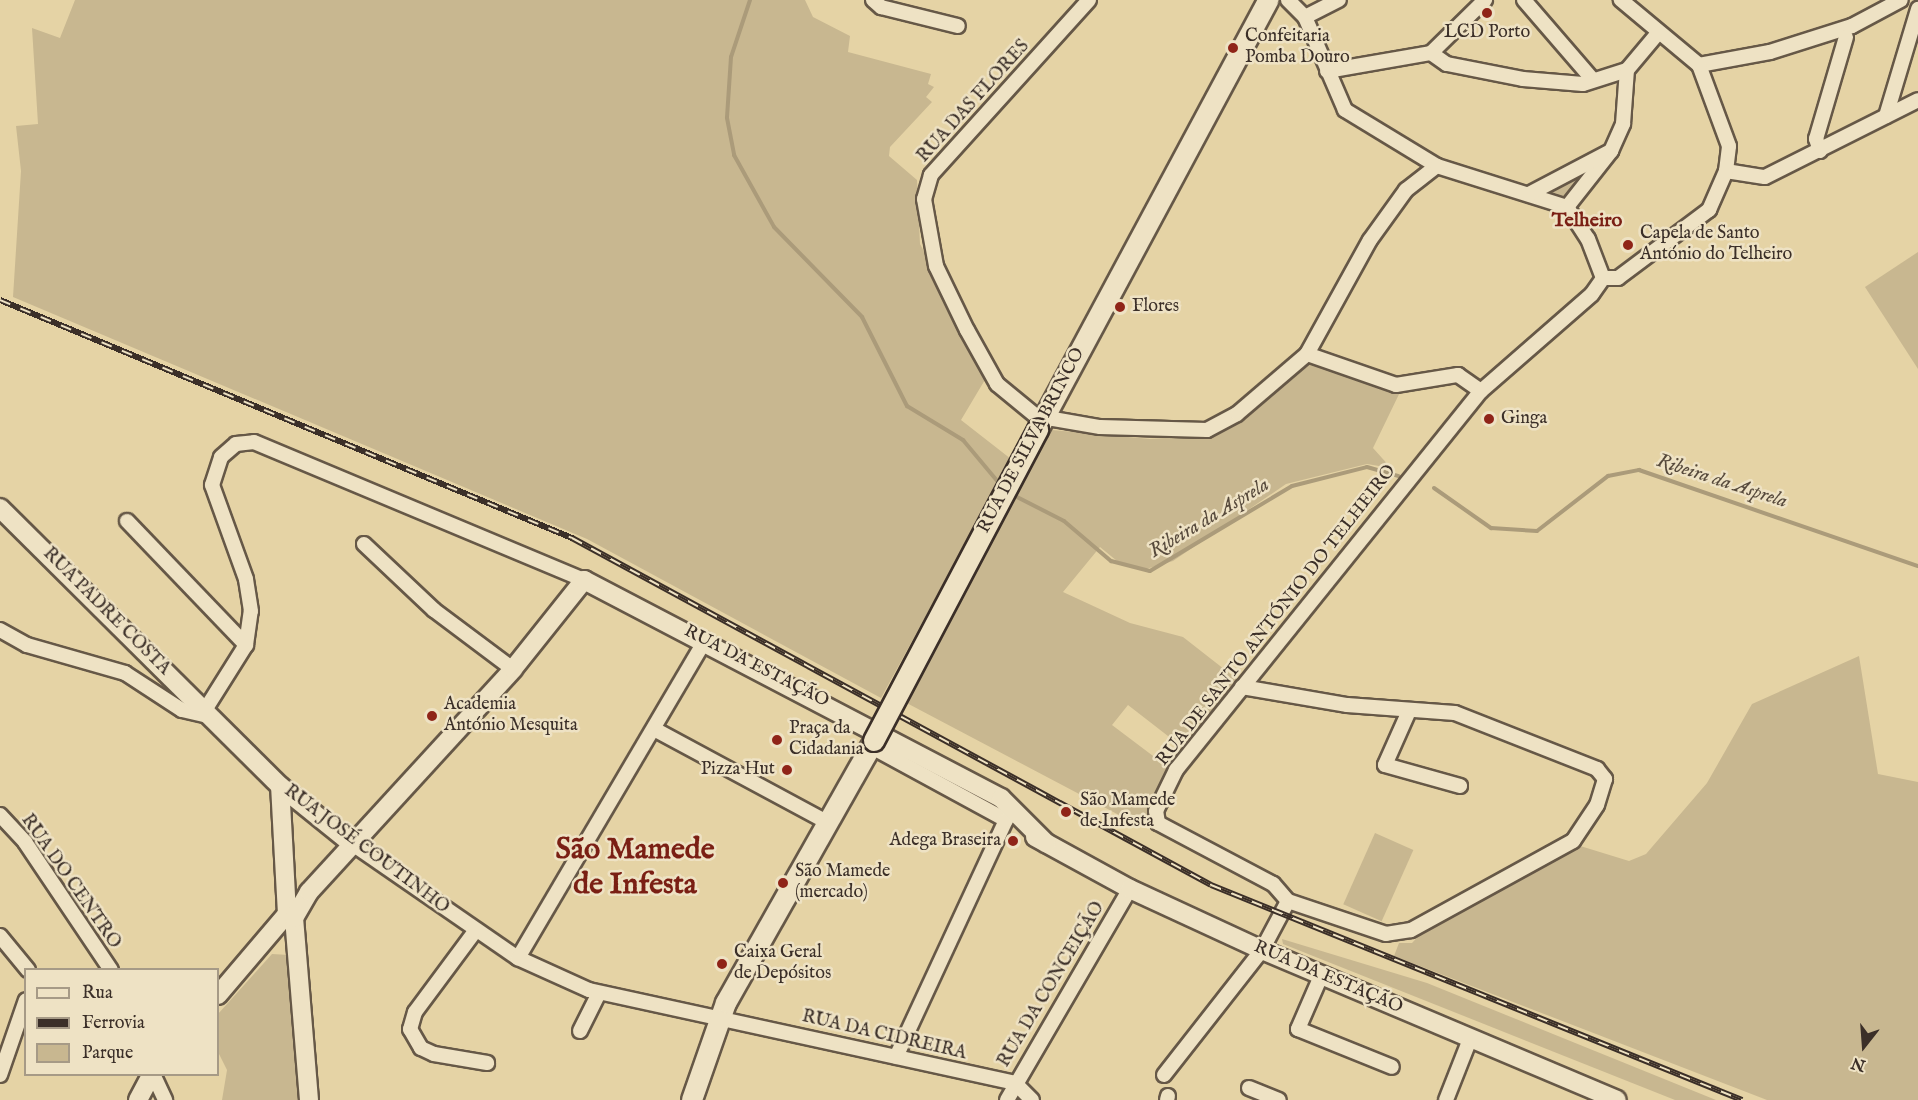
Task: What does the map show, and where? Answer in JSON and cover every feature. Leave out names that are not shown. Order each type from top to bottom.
[{"type":"main road","name":"RUA DE SILVA BRINCO","points":[[692,1100],[722,1018],[794,880],[872,744],[1040,425],[1269,0]]},
{"type":"street","points":[[873,0],[880,7],[958,26]]},
{"type":"street","name":"RUA DAS FLORES","points":[[1040,425],[997,384],[979,353],[936,266],[924,200],[931,175],[1089,0]]},
{"type":"street","points":[[1288,0],[1305,17],[1327,71],[1354,119],[1437,166],[1567,207],[1588,239],[1603,278],[1618,278],[1709,210],[1726,171],[1729,146],[1699,65],[1658,33],[1622,0]]},
{"type":"street","points":[[1305,17],[1339,0]]},
{"type":"street","points":[[1431,53],[1485,0]]},
{"type":"street","points":[[1524,0],[1593,80]]},
{"type":"street","points":[[1699,65],[1770,52],[1852,26],[1901,0]]},
{"type":"street","points":[[1886,116],[1918,9]]},
{"type":"street","points":[[1327,71],[1431,53],[1478,72],[1583,84],[1627,70],[1658,33]]},
{"type":"street","points":[[1820,151],[1816,139],[1846,37]]},
{"type":"street","points":[[1567,207],[1611,151],[1623,124],[1627,70]]},
{"type":"street","points":[[1726,171],[1765,177],[1918,100]]},
{"type":"street","points":[[1529,194],[1611,151]]},
{"type":"street","points":[[1040,425],[1207,430],[1237,414],[1307,354],[1370,240],[1406,190],[1437,166]]},
{"type":"street","name":"RUA DE SANTO ANTÓNIO DO TELHEIRO","points":[[1288,901],[1273,884],[1158,823],[1156,811],[1176,770],[1481,391],[1592,294],[1603,278]]},
{"type":"street","points":[[1307,354],[1396,385],[1458,375],[1481,391]]},
{"type":"street","points":[[0,630],[27,645],[125,674],[182,710],[209,713],[246,645],[251,611],[246,579],[212,485],[229,449],[254,442],[584,580],[513,669],[351,843],[291,916],[219,994]]},
{"type":"street","name":"RUA PADRE COSTA","points":[[0,508],[209,713]]},
{"type":"street","points":[[127,521],[246,645]]},
{"type":"street","points":[[364,544],[434,610],[513,669]]},
{"type":"street","name":"RUA DA ESTAÇÃO","points":[[584,580],[705,640],[1001,798],[1046,843]]},
{"type":"street","points":[[518,958],[705,640]]},
{"type":"street","points":[[1164,1075],[1262,950],[1288,901],[1386,934],[1411,930],[1573,841],[1597,805],[1605,779],[1597,769],[1455,713],[1409,711],[1242,687]]},
{"type":"street","points":[[1409,711],[1385,765],[1460,786]]},
{"type":"street","name":"RUA JOSÉ COUTINHO","points":[[209,713],[280,786],[351,843],[518,958],[599,993],[722,1018]]},
{"type":"street","points":[[654,729],[827,822]]},
{"type":"street","name":"RUA DA ESTAÇÃO","points":[[872,744],[1130,889],[1321,976],[1617,1100]]},
{"type":"street","points":[[280,786],[309,1100]]},
{"type":"street","name":"RUA DA ESTAÇÃO","points":[[989,793],[1006,820]]},
{"type":"street","name":"RUA DO CENTRO","points":[[0,814],[25,842],[110,968]]},
{"type":"street","points":[[896,1057],[1006,820]]},
{"type":"street","points":[[289,885],[309,892]]},
{"type":"street","name":"RUA DA CONCEIÇÃO","points":[[1007,1100],[1130,889]]},
{"type":"street","points":[[476,930],[416,1012],[410,1029],[421,1048],[434,1054],[487,1063]]},
{"type":"street","points":[[272,935],[293,940]]},
{"type":"street","points":[[0,936],[27,968]]},
{"type":"street","points":[[1321,976],[1298,1029],[1392,1067]]},
{"type":"street","points":[[580,1031],[599,993]]},
{"type":"street","points":[[0,1074],[24,1006]]},
{"type":"street","name":"RUA DA CIDREIRA","points":[[722,1018],[1015,1083]]},
{"type":"street","points":[[1446,1100],[1470,1039]]},
{"type":"street","points":[[138,1100],[151,1076]]},
{"type":"street","points":[[153,1076],[165,1100]]},
{"type":"street","points":[[1015,1083],[1032,1100]]},
{"type":"street","points":[[1250,1088],[1279,1100]]},
{"type":"green space","points":[[75,0],[805,0],[813,17],[850,36],[848,52],[931,74],[928,84],[934,87],[926,97],[932,102],[890,147],[889,156],[917,180],[920,244],[989,373],[961,420],[1011,459],[881,698],[587,539],[13,297],[21,171],[16,126],[38,124],[32,28],[60,38]]},
{"type":"green space","points":[[1579,175],[1584,177],[1570,197],[1546,194]]},
{"type":"green space","points":[[1918,252],[1918,369],[1865,287]]},
{"type":"green space","points":[[1307,359],[1402,388],[1373,448],[1391,468],[1367,464],[1286,484],[1173,561],[1146,569],[1117,561],[1100,547],[1063,592],[1130,623],[1183,637],[1238,680],[1186,750],[1128,705],[1112,725],[1169,768],[1145,822],[1136,824],[901,700],[1052,430],[1150,439],[1210,435]]},
{"type":"green space","points":[[1859,656],[1878,774],[1918,782],[1918,1100],[1767,1100],[1394,956],[1399,943],[1412,943],[1426,928],[1577,845],[1629,861],[1646,854],[1707,783],[1752,704]]},
{"type":"green space","points":[[1375,833],[1413,850],[1382,921],[1343,904]]},
{"type":"green space","points":[[1282,939],[1427,983],[1716,1100],[1675,1100],[1283,944]]},
{"type":"green space","points":[[272,954],[289,955],[304,1100],[222,1100],[227,1070],[219,1054],[219,1013]]},
{"type":"waterway","name":"Ribeira da Asprela","points":[[750,0],[731,57],[727,118],[734,155],[774,227],[862,317],[907,406],[963,440],[999,483]]},
{"type":"waterway","name":"Ribeira da Asprela","points":[[1015,496],[1064,521],[1111,561],[1150,571],[1292,486],[1367,467],[1399,476]]},
{"type":"waterway","name":"Ribeira da Asprela","points":[[1434,488],[1491,528],[1537,531],[1608,476],[1639,470],[1918,566]]},
{"type":"railway","points":[[0,300],[572,538],[1211,885],[1742,1100]]},
{"type":"place","name":"LCD Porto","points":[[1487,13]]},
{"type":"place","name":"Confeitaria Pomba Douro","points":[[1233,48]]},
{"type":"place","name":"Capela de Santo António do Telheiro","points":[[1628,245]]},
{"type":"place","name":"Flores","points":[[1120,307]]},
{"type":"place","name":"Ginga","points":[[1489,419]]},
{"type":"place","name":"Academia António Mesquita","points":[[432,716]]},
{"type":"place","name":"Praça da Cidadania","points":[[777,740]]},
{"type":"place","name":"Pizza Hut","points":[[787,770]]},
{"type":"place","name":"São Mamede de Infesta","points":[[1066,812]]},
{"type":"place","name":"Adega Braseira","points":[[1013,841]]},
{"type":"place","name":"São Mamede (mercado)","points":[[783,883]]},
{"type":"place","name":"Caixa Geral de Depósitos","points":[[722,964]]},
{"type":"district","name":"Telheiro","points":[[1587,220]]},
{"type":"district","name":"São Mamede de Infesta","points":[[635,867]]}]
